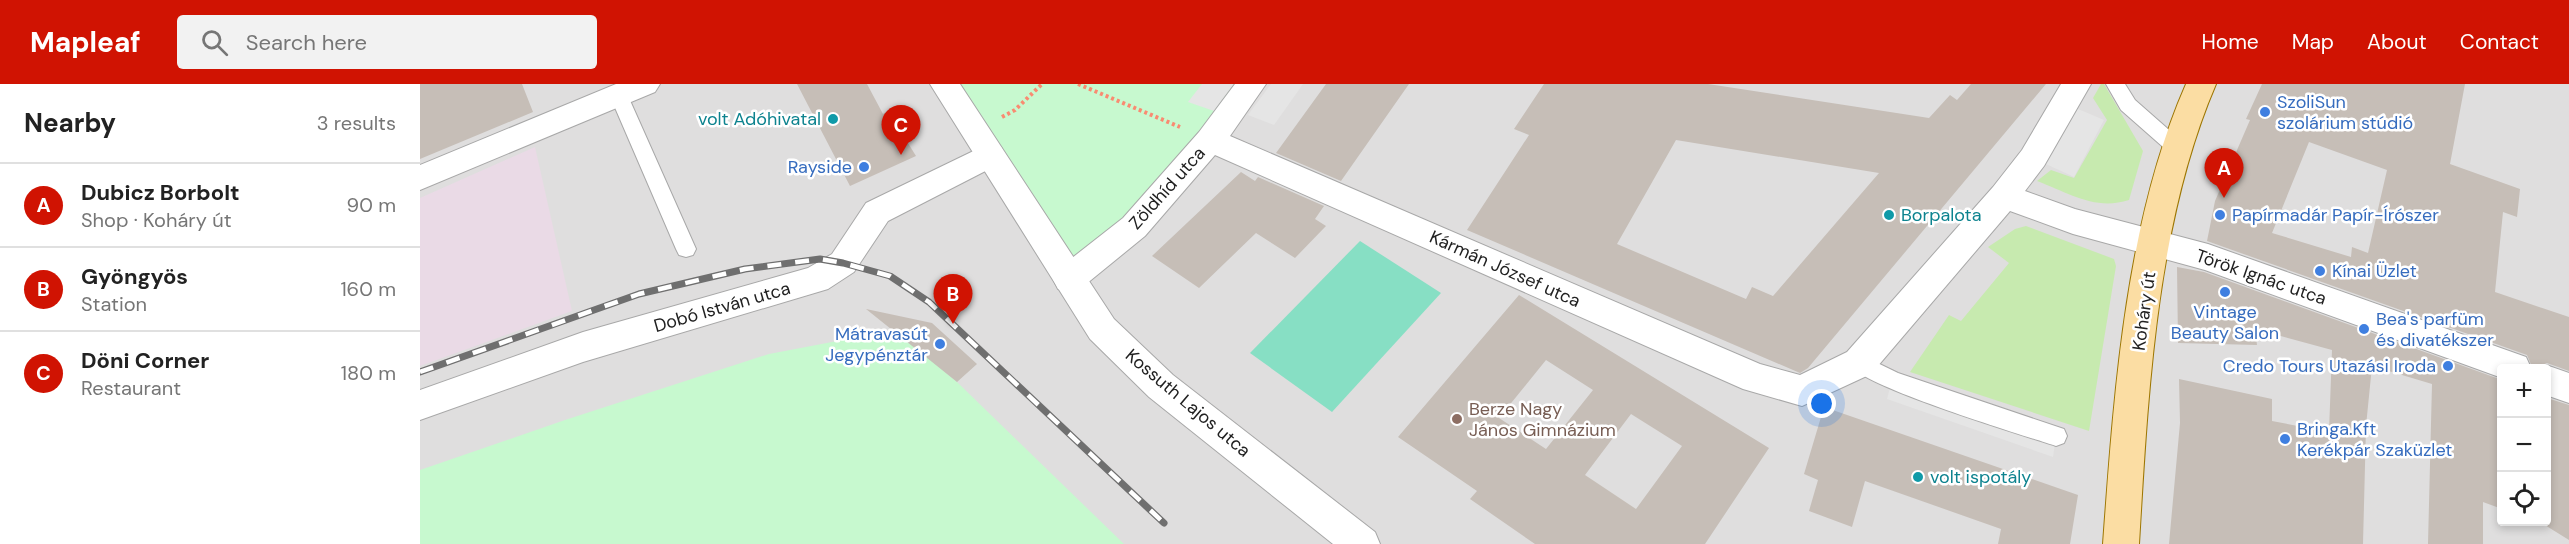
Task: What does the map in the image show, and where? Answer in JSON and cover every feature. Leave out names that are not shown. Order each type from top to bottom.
[{"type":"main road","name":"Koháry út","points":[[2121,544],[2129,422],[2153,242],[2196,88]]},
{"type":"street","name":"Kossuth Lajos utca","points":[[945,84],[1102,329],[1161,386],[1362,544]]},
{"type":"street","name":"Zöldhíd utca","points":[[1069,279],[1134,227],[1210,140],[1251,84]]},
{"type":"street","points":[[420,178],[632,90]]},
{"type":"street","points":[[1859,363],[2004,196],[2033,158],[2070,93]]},
{"type":"street","name":"Kármán József utca","points":[[1210,140],[1755,378],[1802,392],[1859,363]]},
{"type":"street","name":"Dobó István utca","points":[[420,405],[583,347],[818,279],[843,263],[877,212],[982,142]]},
{"type":"street","name":"Török Ignác utca","points":[[2004,196],[2073,221],[2208,257],[2500,364]]},
{"type":"street","points":[[2551,381],[2569,388]]},
{"type":"lane","points":[[2115,84],[2128,105],[2178,149]]},
{"type":"lane","points":[[632,90],[686,249]]},
{"type":"lane","points":[[1859,363],[1892,380],[2056,435]]},
{"type":"path","points":[[982,142],[1042,84]]},
{"type":"path","points":[[1078,84],[1210,140]]},
{"type":"shaded area","points":[[420,84],[2569,84],[2569,544],[420,544]]},
{"type":"shaded area","points":[[1202,84],[1234,84],[1214,111],[1188,102]]},
{"type":"shaded area","points":[[1271,84],[1303,84],[1274,125],[1248,115]]},
{"type":"shaded area","points":[[2064,103],[2104,120],[2074,177],[2033,158]]},
{"type":"shaded area","points":[[535,147],[572,311],[420,366],[420,198]]},
{"type":"shaded area","points":[[1892,380],[2056,436],[2053,457],[1887,399]]},
{"type":"green space","points":[[945,84],[1251,84],[1069,279]]},
{"type":"green space","points":[[2101,84],[2104,84],[2143,151],[2129,200],[2117,203],[2082,199],[2037,181],[2051,170],[2074,178],[2107,120],[2093,98]]},
{"type":"green space","points":[[2026,226],[2114,259],[2116,266],[2089,431],[1910,372],[1949,315],[1961,321],[2009,263],[1988,247],[2015,229]]},
{"type":"green space","points":[[1360,241],[1441,293],[1332,412],[1250,353]]},
{"type":"green space","points":[[895,330],[957,382],[1124,544],[420,544],[420,470],[769,354]]},
{"type":"building","points":[[420,84],[522,84],[533,112],[420,159]]},
{"type":"building","points":[[797,84],[867,84],[883,114],[888,111],[916,156],[850,186]]},
{"type":"building","points":[[1326,84],[1409,84],[1341,181],[1276,153]]},
{"type":"building","points":[[1544,84],[1708,84],[1929,118],[1950,95],[1957,100],[1971,84],[2046,84],[1808,368],[1800,373],[1467,230],[1529,135],[1514,129]],"holes":[[[1676,140],[1879,173],[1773,296],[1752,287],[1746,299],[1617,244]]]},
{"type":"building","points":[[2262,84],[2465,84],[2450,164],[2520,189],[2517,217],[2503,212],[2495,292],[2569,317],[2569,371],[2547,363],[2531,364],[2527,355],[2207,241],[2215,201],[2250,120],[2246,119]],"holes":[[[2309,142],[2387,170],[2368,253],[2352,247],[2351,257],[2272,233]]]},
{"type":"building","points":[[1241,172],[1255,181],[1258,177],[1324,206],[1315,219],[1326,226],[1295,258],[1256,233],[1199,288],[1152,256]]},
{"type":"building","points":[[2177,267],[2204,272],[2497,378],[2497,507],[2483,502],[2483,544],[2428,544],[2432,384],[2372,366],[2366,426],[2363,544],[2169,544],[2180,423],[2179,379],[2272,399],[2272,421],[2329,432],[2332,350],[2255,329],[2257,345],[2178,343]]},
{"type":"building","name":"Berze Nagy János Gimnázium","points":[[1519,295],[1769,448],[1705,544],[1535,544],[1470,499],[1477,491],[1398,437]],"holes":[[[1546,360],[1593,390],[1546,449],[1499,418]],[[1631,414],[1682,446],[1636,509],[1585,475]]]},
{"type":"building","points":[[866,309],[932,323],[977,364],[957,382]]},
{"type":"building","points":[[2551,399],[2569,405],[2569,540],[2546,526],[2551,526]]},
{"type":"building","name":"volt ispotály","points":[[1824,407],[2078,495],[2070,544],[1998,544],[2001,529],[1865,481],[1852,527],[1809,511],[1818,480],[1804,474]]},
{"type":"railway","points":[[420,372],[639,294],[745,269],[820,259],[843,263],[890,276],[929,302],[1164,523]]},
{"type":"place","name":"SzoliSun szolárium stúdió","points":[[2265,112]]},
{"type":"place","name":"volt Adóhivatal","points":[[833,119]]},
{"type":"place","name":"Döni Corner","points":[[901,155]]},
{"type":"place","name":"Rayside","points":[[864,167]]},
{"type":"place","name":"Dubicz Borbolt","points":[[2224,198]]},
{"type":"place","name":"Borpalota","points":[[1889,215]]},
{"type":"place","name":"Papírmadár Papír-Írószer","points":[[2220,215]]},
{"type":"place","name":"Kínai Üzlet","points":[[2320,271]]},
{"type":"place","name":"Vintage Beauty Salon","points":[[2225,292]]},
{"type":"place","name":"Gyöngyös","points":[[953,324]]},
{"type":"place","name":"Bea's parfüm és divatékszer","points":[[2364,329]]},
{"type":"place","name":"Mátravasút Jegypénztár","points":[[940,344]]},
{"type":"place","name":"Credo Tours Utazási Iroda","points":[[2448,366]]},
{"type":"place","name":"Berze Nagy János Gimnázium","points":[[1457,419]]},
{"type":"place","name":"Bringa.Kft Kerékpár Szaküzlet","points":[[2285,439]]},
{"type":"place","name":"volt ispotály","points":[[1918,477]]}]
